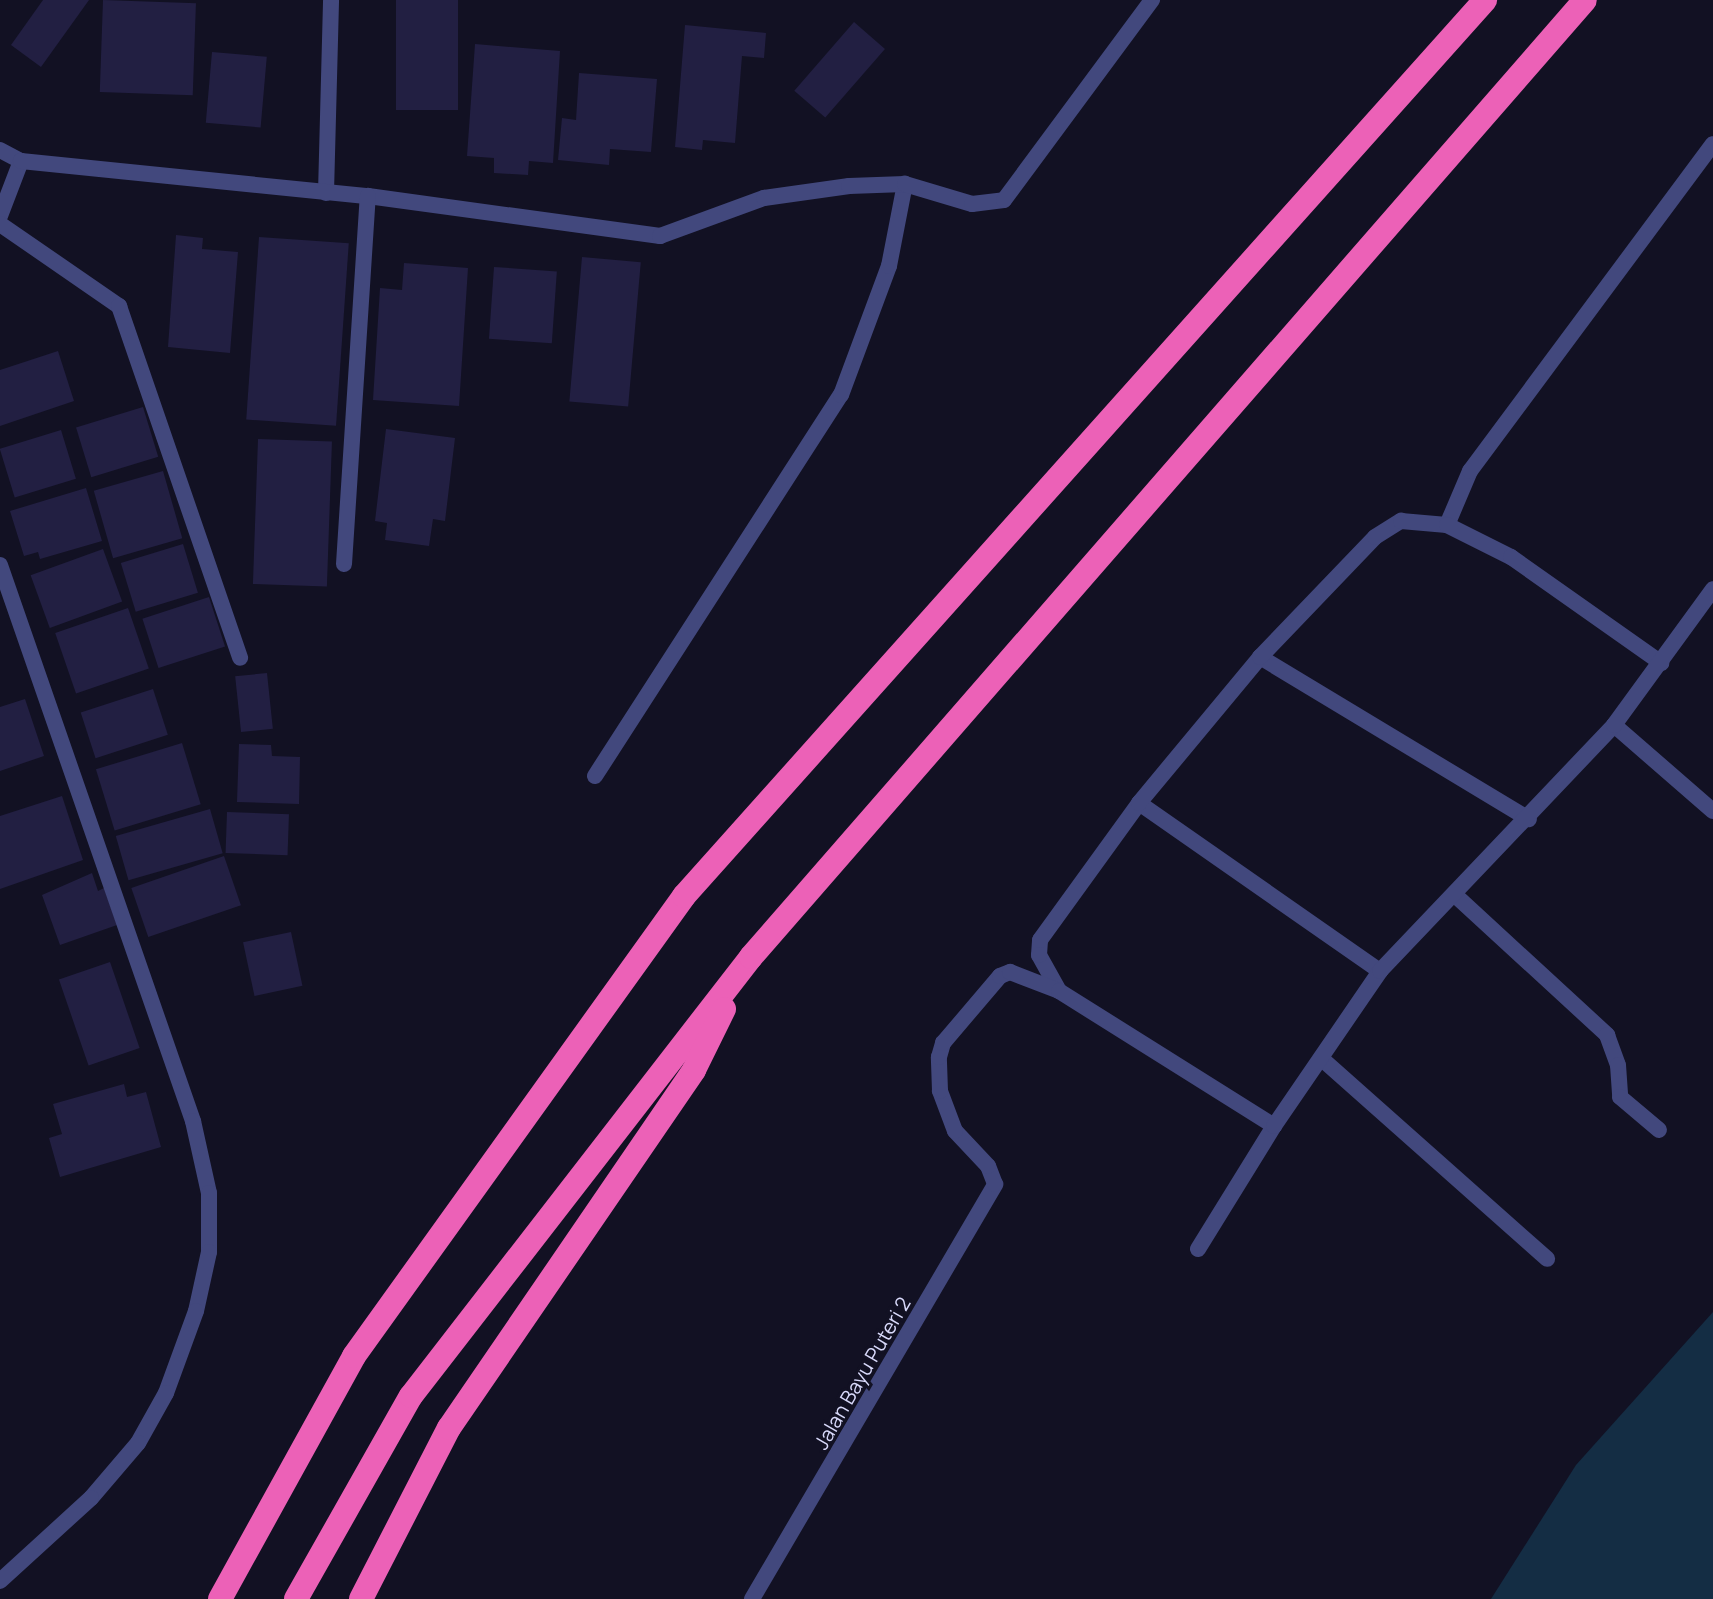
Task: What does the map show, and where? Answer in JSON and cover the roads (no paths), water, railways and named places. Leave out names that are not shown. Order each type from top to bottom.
[{"type":"highway","points":[[220,1599],[354,1356],[684,896],[1485,0]]},
{"type":"highway","points":[[296,1599],[411,1396],[751,957],[1585,0]]},
{"type":"highway","points":[[361,1599],[449,1428],[694,1070],[751,957]]},
{"type":"street","points":[[326,193],[331,0]]},
{"type":"street","points":[[0,150],[21,161],[368,196],[660,236],[764,198],[905,184],[972,204],[1004,200],[1152,0]]},
{"type":"street","points":[[1447,525],[1470,471],[1713,144]]},
{"type":"street","points":[[0,216],[21,161]]},
{"type":"street","points":[[595,776],[841,395],[889,266],[905,184]]},
{"type":"street","points":[[344,564],[368,196]]},
{"type":"street","points":[[0,224],[119,306],[240,658]]},
{"type":"street","points":[[1274,1126],[1059,991],[1039,955],[1040,940],[1139,803],[1260,657],[1375,537],[1401,521],[1447,525],[1511,557],[1661,663]]},
{"type":"street","points":[[0,565],[193,1121],[209,1193],[203,1282],[166,1393],[129,1454],[38,1548],[0,1581]]},
{"type":"street","points":[[1198,1249],[1274,1126],[1380,971],[1529,819],[1614,725],[1713,589]]},
{"type":"street","points":[[1260,657],[1529,819]]},
{"type":"street","points":[[1614,725],[1713,811]]},
{"type":"street","points":[[1139,803],[1380,971]]},
{"type":"street","points":[[1455,895],[1607,1035],[1618,1065],[1620,1097],[1659,1130]]},
{"type":"street","name":"Jalan Bayu Puteri 2","points":[[752,1599],[993,1188],[988,1166],[955,1131],[942,1098],[943,1043],[1006,973],[1059,991]]},
{"type":"street","points":[[1322,1059],[1547,1259]]},
{"type":"water","points":[[1713,1312],[1713,1599],[1491,1599],[1576,1465]]}]
